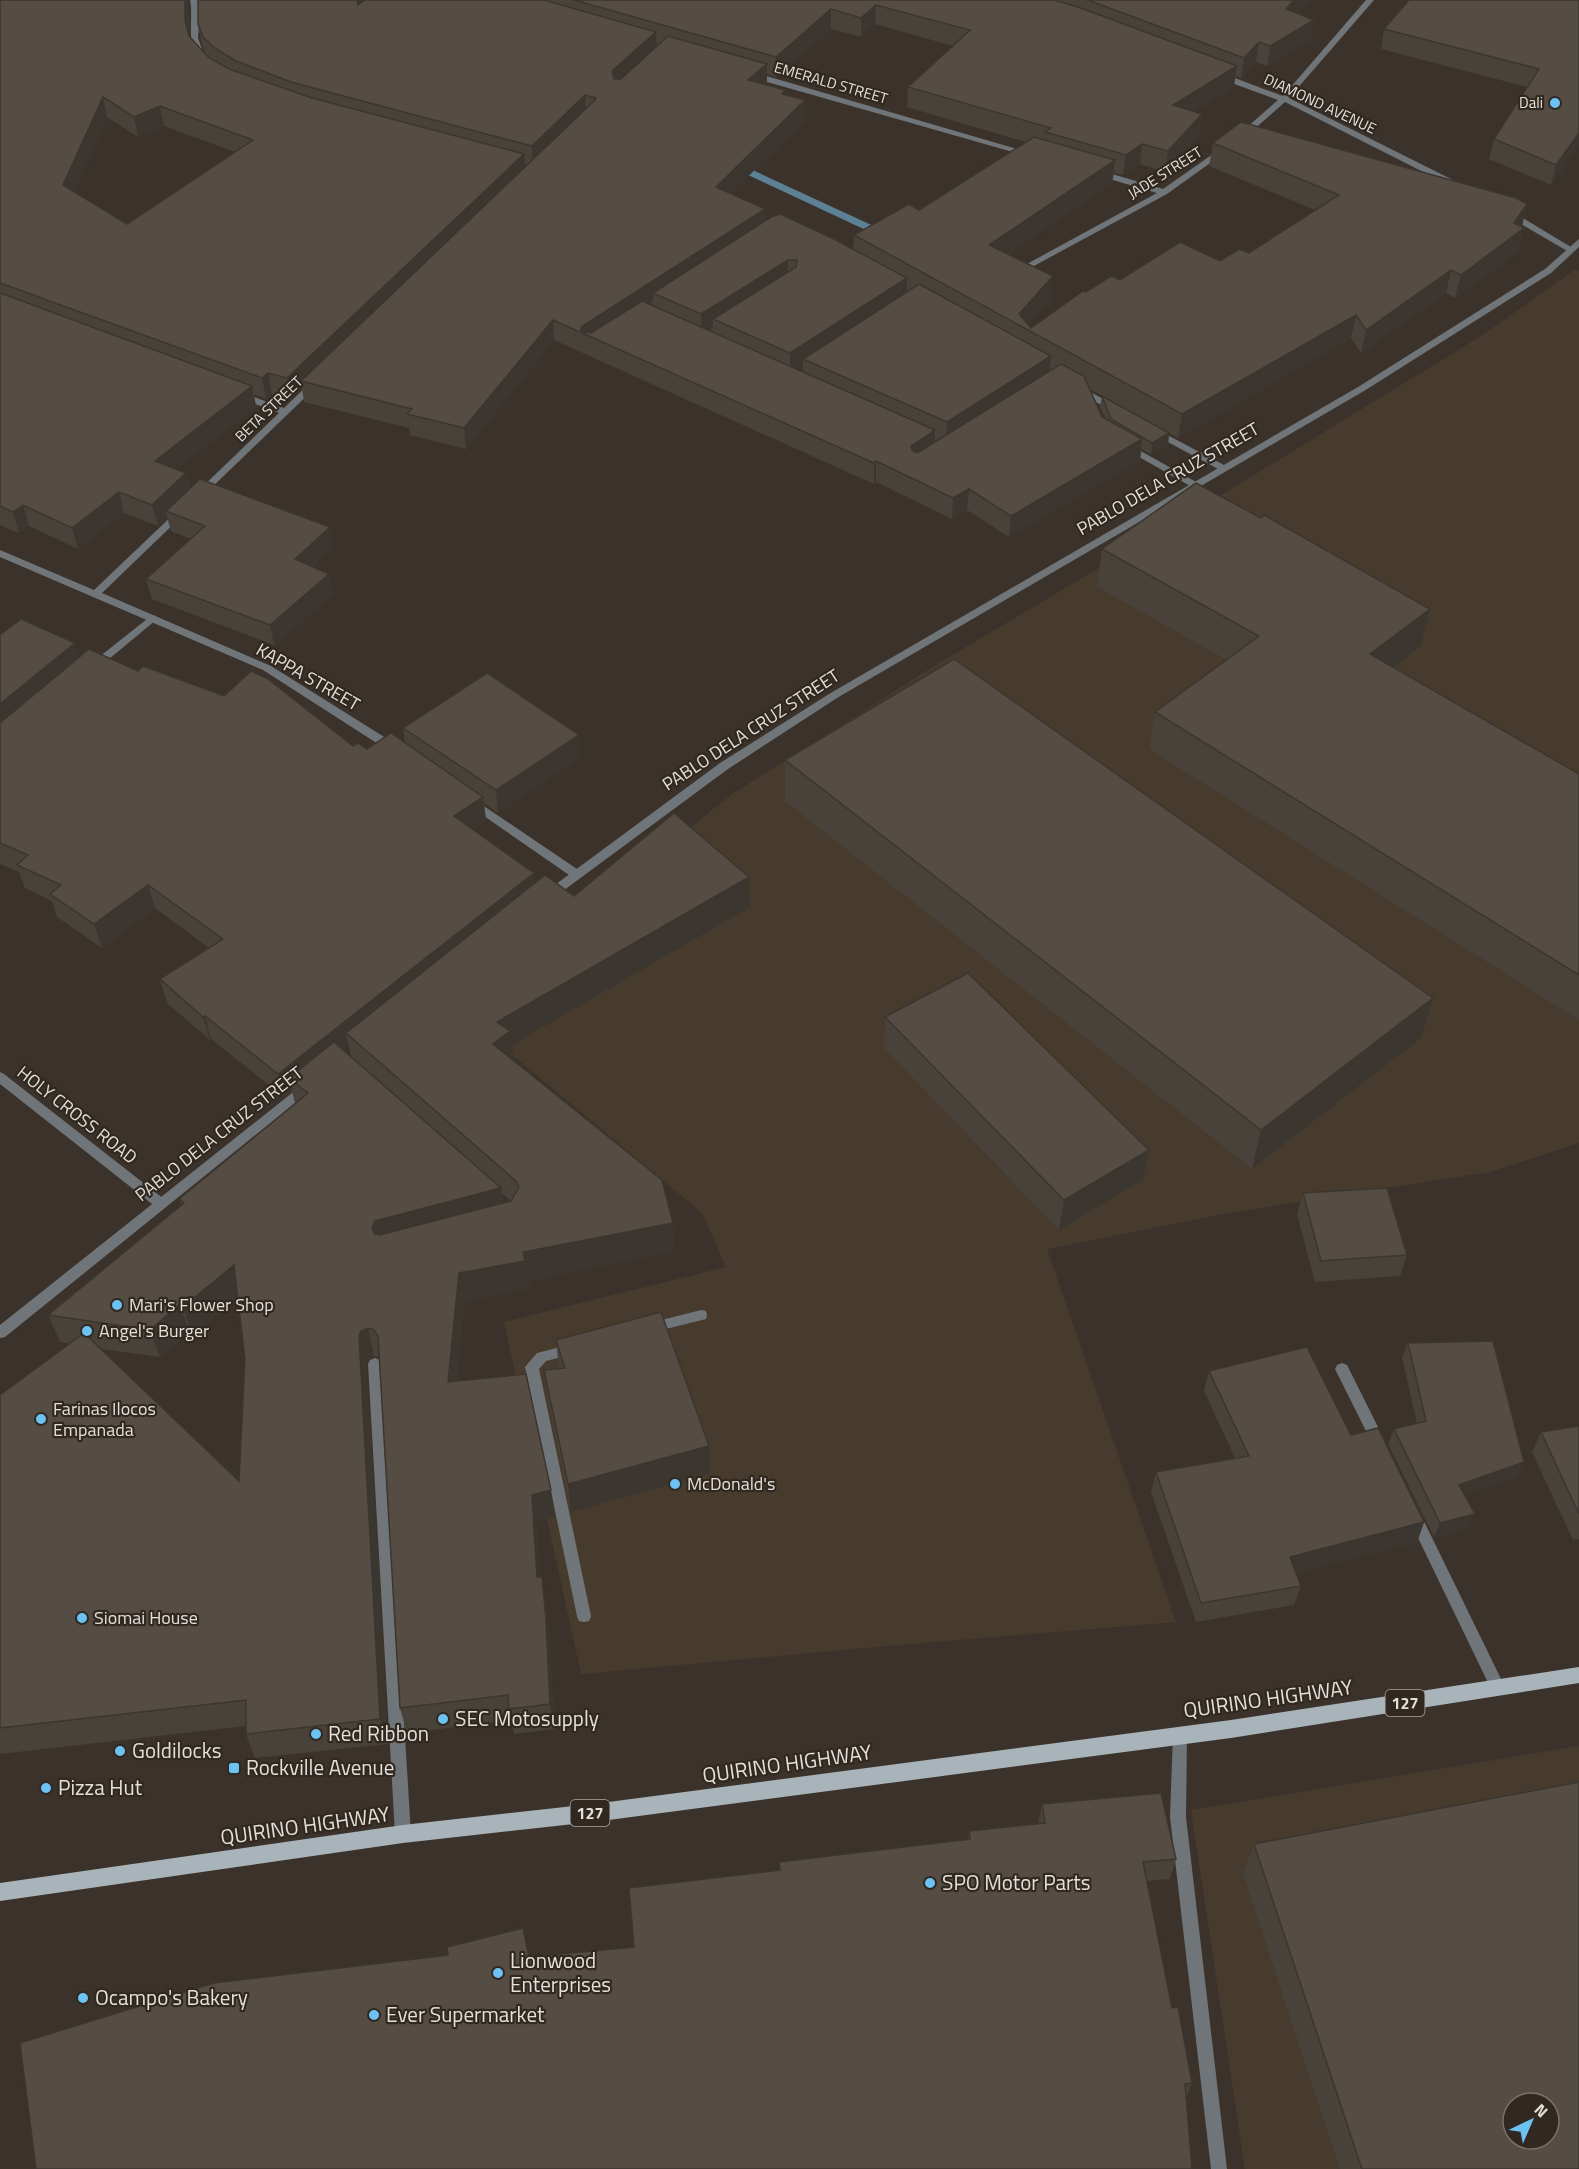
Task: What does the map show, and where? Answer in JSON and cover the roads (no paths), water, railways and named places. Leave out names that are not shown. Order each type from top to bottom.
[{"type":"main road","name":"QUIRINO HIGHWAY","points":[[0,1892],[404,1834],[612,1810],[1231,1728],[1579,1675]]},
{"type":"street","points":[[194,0],[196,10],[194,38],[202,61],[208,66]]},
{"type":"street","name":"JADE STREET","points":[[1029,265],[1164,192],[1218,154],[1284,99],[1370,0]]},
{"type":"street","name":"DIAMOND AVENUE","points":[[1210,72],[1284,99],[1463,189]]},
{"type":"street","name":"EMERALD STREET","points":[[746,73],[1040,156]]},
{"type":"street","points":[[1085,169],[1164,192]]},
{"type":"street","points":[[1503,210],[1577,249]]},
{"type":"street","name":"PABLO DELA CRUZ STREET","points":[[539,903],[724,766],[833,696],[1361,389],[1548,271],[1577,249]]},
{"type":"street","name":"BETA STREET","points":[[96,594],[319,379]]},
{"type":"street","points":[[1069,384],[1124,414]]},
{"type":"street","points":[[230,392],[285,412]]},
{"type":"street","points":[[1088,394],[1096,414]]},
{"type":"street","points":[[1143,424],[1222,468]]},
{"type":"street","points":[[1122,444],[1195,485]]},
{"type":"street","name":"KAPPA STREET","points":[[0,553],[267,668],[398,752]]},
{"type":"street","points":[[88,671],[152,618]]},
{"type":"street","points":[[458,792],[576,874]]},
{"type":"street","name":"HOLY CROSS ROAD","points":[[0,1077],[160,1203]]},
{"type":"street","name":"PABLO DELA CRUZ STREET","points":[[0,1333],[313,1082]]},
{"type":"street","points":[[633,1333],[701,1315]]},
{"type":"street","points":[[584,1616],[532,1367],[542,1357],[587,1345]]},
{"type":"street","points":[[375,1364],[404,1834]]},
{"type":"street","points":[[1342,1369],[1384,1454]]},
{"type":"street","points":[[1410,1507],[1498,1688]]},
{"type":"street","points":[[1180,1734],[1178,1817],[1220,2169]]},
{"type":"waterway","points":[[733,164],[889,237]]},
{"type":"place","name":"Dali","points":[[1555,103]]},
{"type":"place","name":"Mari's Flower Shop","points":[[117,1305]]},
{"type":"place","name":"Angel's Burger","points":[[87,1331]]},
{"type":"place","name":"Farinas Ilocos Empanada","points":[[41,1419]]},
{"type":"place","name":"McDonald's","points":[[675,1484]]},
{"type":"place","name":"Siomai House","points":[[82,1618]]},
{"type":"place","name":"SEC Motosupply","points":[[443,1719]]},
{"type":"place","name":"Red Ribbon","points":[[316,1734]]},
{"type":"place","name":"Goldilocks","points":[[120,1751]]},
{"type":"place","name":"Rockville Avenue","points":[[234,1768]]},
{"type":"place","name":"Pizza Hut","points":[[46,1788]]},
{"type":"place","name":"SPO Motor Parts","points":[[930,1883]]},
{"type":"place","name":"Lionwood Enterprises","points":[[498,1973]]},
{"type":"place","name":"Ocampo's Bakery","points":[[83,1998]]},
{"type":"place","name":"Ever Supermarket","points":[[374,2015]]}]
